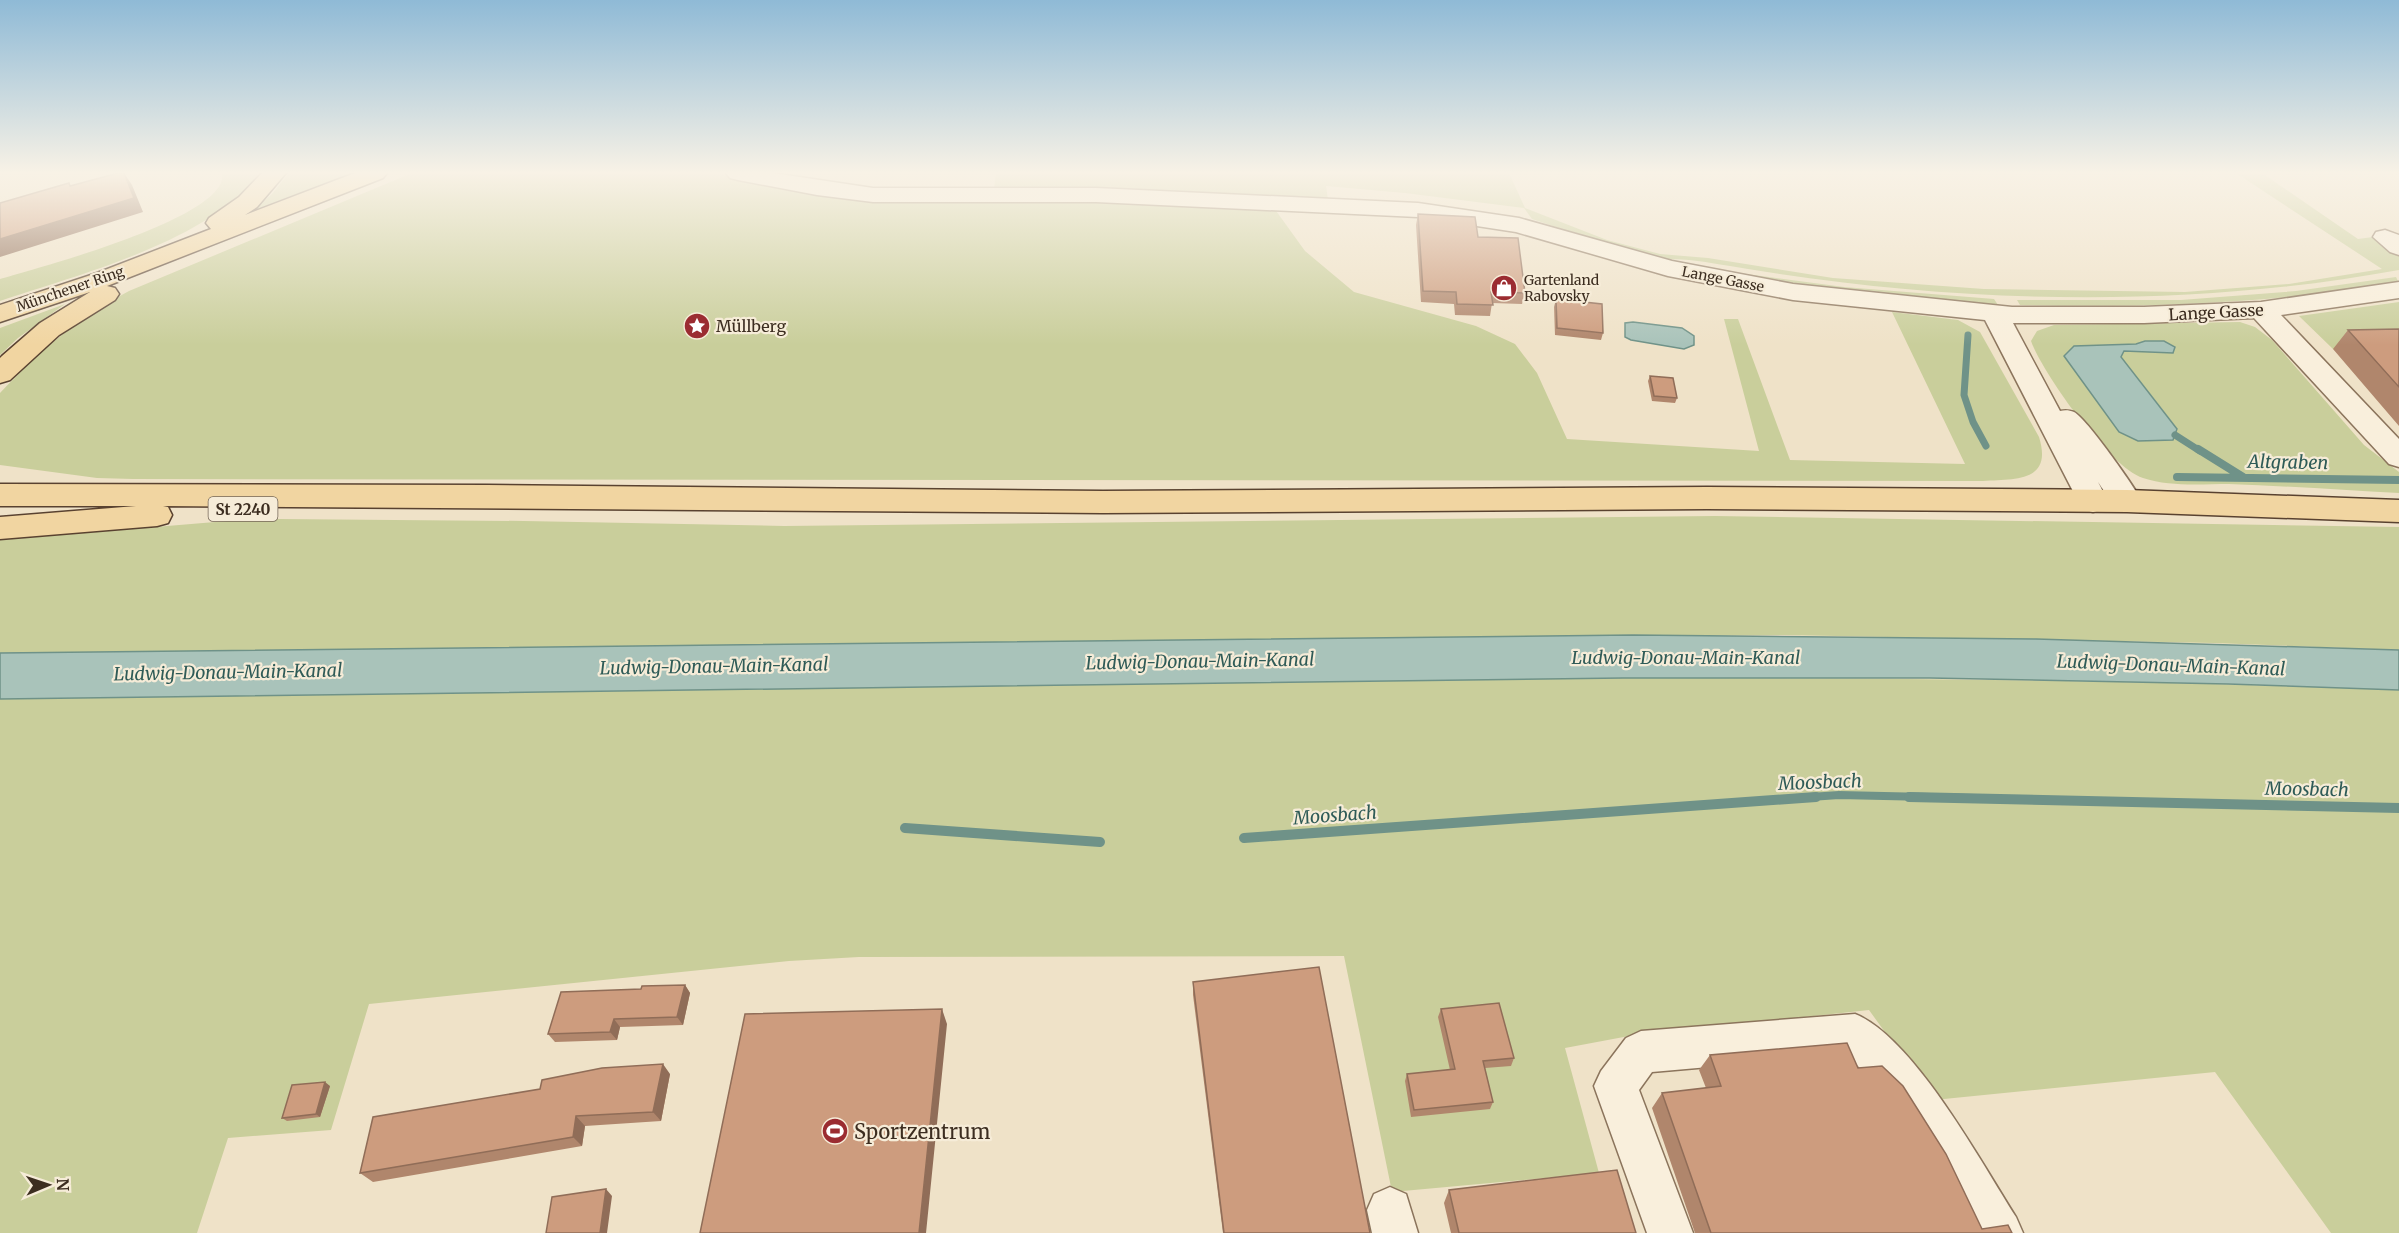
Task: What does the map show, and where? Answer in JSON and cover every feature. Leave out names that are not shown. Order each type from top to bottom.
[{"type":"main road","points":[[7,311],[203,231]]},
{"type":"main road","name":"Münchener Ring","points":[[7,311],[106,278],[230,231]]},
{"type":"main road","points":[[0,374],[34,339],[87,304],[245,231]]},
{"type":"main road","name":"St 2240","points":[[0,495],[487,496],[1103,502],[1707,498],[2127,501],[2399,511]]},
{"type":"main road","name":"St 2240","points":[[0,528],[200,512],[487,496]]},
{"type":"street","name":"Lange Gasse","points":[[1537,231],[1668,268],[1749,284],[1833,297],[1995,314],[2144,315],[2261,310],[2399,290]]},
{"type":"street","points":[[2261,310],[2399,457]]},
{"type":"street","points":[[1995,314],[2093,501]]},
{"type":"street","points":[[2031,383],[2080,436],[2127,501]]},
{"type":"street","points":[[1670,1233],[1616,1086],[1641,1052],[1855,1034],[1905,1084],[2000,1233]]},
{"type":"green space","points":[[148,231],[187,231],[140,253],[103,267],[0,301],[0,279],[128,239]]},
{"type":"green space","points":[[274,231],[1290,231],[1305,251],[1354,292],[1476,326],[1515,344],[1537,373],[1567,439],[1759,451],[1724,319],[1738,319],[1790,460],[1965,464],[1892,312],[1958,320],[1980,332],[2039,437],[2042,452],[2041,463],[2029,475],[2008,480],[1983,481],[133,479],[97,478],[0,465],[0,393],[60,336],[93,312],[129,291]]},
{"type":"green space","points":[[1567,231],[1583,231],[1607,240],[1660,254],[1708,258],[1833,278],[1984,289],[2185,292],[2289,284],[2382,269],[2324,231],[2346,231],[2358,239],[2373,237],[2399,255],[2399,270],[2319,283],[2156,296],[1991,295],[1828,281],[1696,261],[1658,258]]},
{"type":"green space","points":[[1739,273],[1844,287],[1994,299],[1998,305],[1843,293]]},
{"type":"green space","points":[[2396,277],[2399,283],[2352,290],[2210,303],[2068,306],[2020,305],[2017,300],[2181,300],[2296,291]]},
{"type":"green space","points":[[2399,302],[2399,348],[2333,349],[2299,316]]},
{"type":"green space","points":[[65,304],[18,338],[0,355],[0,328]]},
{"type":"green space","points":[[2240,322],[2255,327],[2272,340],[2364,445],[2399,472],[2399,493],[2229,484],[2175,484],[2143,478],[2113,457],[2096,439],[2049,375],[2031,341],[2037,331],[2054,325]],"holes":[[[2164,341],[2175,347],[2155,353],[2141,350],[2124,351],[2121,357],[2177,428],[2173,440],[2074,346]]]},
{"type":"green space","points":[[1715,516],[2399,527],[2399,650],[2214,643],[1784,635],[0,653],[0,540],[227,521],[279,519],[524,521],[784,526]]},
{"type":"green space","points":[[1623,678],[2011,680],[2399,690],[2399,1233],[2331,1233],[2215,1072],[1934,1100],[1869,1010],[1629,1036],[1565,1048],[1599,1173],[1392,1192],[1344,956],[859,957],[789,961],[369,1004],[331,1130],[228,1138],[197,1233],[0,1233],[0,699]]},
{"type":"water","points":[[1625,323],[1682,328],[1694,336],[1694,345],[1684,349],[1631,340],[1625,337]]},
{"type":"water","points":[[2145,341],[2164,341],[2175,347],[2173,353],[2124,351],[2121,357],[2177,429],[2173,440],[2138,441],[2119,432],[2064,356],[2074,346],[2136,344]]},
{"type":"water","name":"Ludwig-Donau-Main-Kanal","points":[[1633,635],[2036,639],[2399,650],[2399,690],[1930,678],[1623,678],[0,699],[0,653]]},
{"type":"building","points":[[0,231],[28,231],[0,239]]},
{"type":"building","points":[[1419,231],[1477,231],[1478,237],[1518,238],[1525,293],[1491,292],[1493,305],[1457,304],[1456,292],[1423,291]]},
{"type":"building","points":[[1556,299],[1602,304],[1603,333],[1557,328]]},
{"type":"building","points":[[2399,329],[2399,387],[2348,330]]},
{"type":"building","points":[[1650,376],[1673,378],[1677,398],[1654,396]]},
{"type":"building","points":[[1319,967],[1370,1233],[1224,1233],[1193,982]]},
{"type":"building","points":[[685,985],[677,1017],[614,1019],[610,1032],[548,1034],[561,992]]},
{"type":"building","points":[[1499,1003],[1514,1058],[1483,1061],[1493,1102],[1414,1110],[1407,1074],[1455,1069],[1441,1009]]},
{"type":"building","name":"Sportzentrum","points":[[942,1009],[919,1233],[700,1233],[745,1014]]},
{"type":"building","points":[[1847,1043],[1858,1068],[1882,1066],[1903,1086],[1946,1154],[1982,1229],[2008,1225],[2012,1233],[1711,1233],[1662,1093],[1721,1086],[1710,1055]]},
{"type":"building","points":[[663,1064],[653,1112],[576,1116],[573,1137],[360,1173],[373,1117],[540,1089],[542,1080],[602,1068]]},
{"type":"building","points":[[325,1082],[316,1114],[282,1118],[292,1085]]},
{"type":"building","points":[[1617,1170],[1636,1233],[1459,1233],[1449,1190]]},
{"type":"building","points":[[606,1189],[600,1233],[546,1233],[552,1197]]},
{"type":"waterway","points":[[1968,335],[1964,395],[1973,422],[1986,446]]},
{"type":"waterway","points":[[2175,435],[2200,451]]},
{"type":"waterway","points":[[2198,449],[2243,477]]},
{"type":"waterway","name":"Altgraben","points":[[2177,477],[2399,480]]},
{"type":"waterway","name":"Moosbach","points":[[1796,798],[1839,795],[1974,798]]},
{"type":"waterway","name":"Moosbach","points":[[1244,838],[1816,797]]},
{"type":"waterway","name":"Moosbach","points":[[1909,797],[2399,808]]},
{"type":"waterway","name":"Moosbach","points":[[905,828],[1100,842]]},
{"type":"place","name":"Gartenland Rabovsky","points":[[1504,288]]},
{"type":"place","name":"Müllberg","points":[[697,326]]},
{"type":"place","name":"Sportzentrum","points":[[835,1131]]}]
